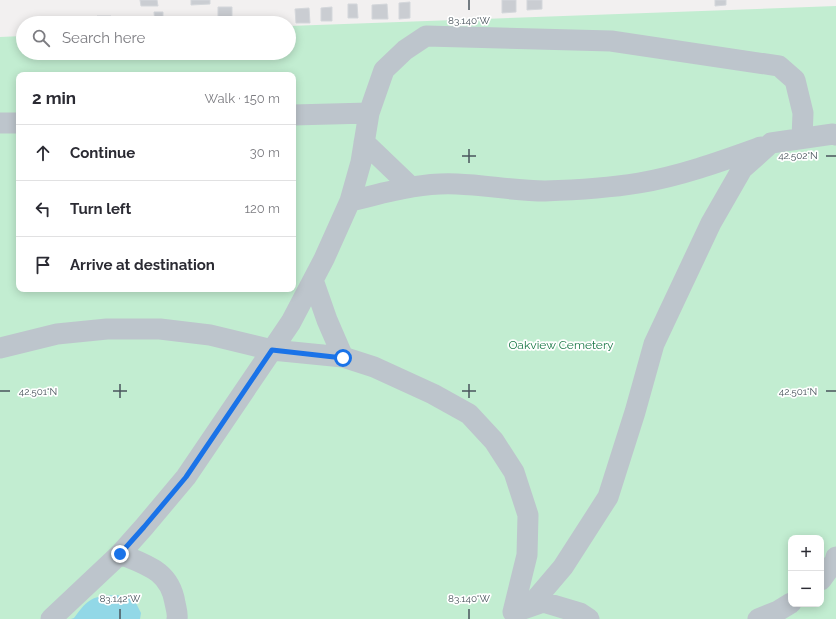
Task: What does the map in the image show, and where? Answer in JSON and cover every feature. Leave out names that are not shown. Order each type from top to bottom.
[{"type":"lane","points":[[51,619],[120,554],[186,477],[291,322],[324,259],[350,201],[360,162],[369,113],[384,70],[405,50],[426,36],[611,41],[779,66],[795,80],[803,113],[802,138]]},
{"type":"lane","points":[[296,115],[369,113]]},
{"type":"lane","points":[[0,123],[16,123]]},
{"type":"lane","points":[[350,201],[411,187],[456,184],[543,191],[584,189],[639,182],[673,175],[722,161],[771,143],[833,134],[836,135]]},
{"type":"lane","points":[[364,142],[411,187]]},
{"type":"lane","points":[[516,612],[563,567],[608,497],[635,412],[654,344],[714,216],[742,169],[771,143]]},
{"type":"lane","points":[[313,280],[327,320],[343,358]]},
{"type":"lane","points":[[0,348],[57,334],[107,329],[160,329],[210,335],[272,350],[343,358],[374,367],[439,397],[469,414],[494,441],[514,472],[528,515],[527,555],[516,612]]},
{"type":"lane","points":[[120,554],[146,564],[163,575],[173,592],[177,619]]},
{"type":"lane","points":[[824,576],[835,561],[836,557]]},
{"type":"lane","points":[[516,612],[543,602],[580,613],[589,619]]},
{"type":"lane","points":[[758,619],[778,612],[788,606]]},
{"type":"green space","name":"Oakview Cemetery","points":[[836,6],[836,619],[0,619],[0,37],[16,36],[16,60],[296,60],[296,26]]},
{"type":"water","points":[[117,595],[134,599],[141,613],[140,619],[71,619],[74,618],[92,599],[102,596]]},
{"type":"building","points":[[140,0],[157,0],[158,6],[141,6]]},
{"type":"building","points":[[191,0],[210,0],[210,4],[191,5]]},
{"type":"building","points":[[502,0],[516,0],[516,12],[502,13]]},
{"type":"building","points":[[527,0],[542,0],[542,9],[527,10]]},
{"type":"building","points":[[715,0],[726,0],[726,5],[715,6]]},
{"type":"building","points":[[410,2],[410,18],[399,19],[399,3]]},
{"type":"building","points":[[348,4],[357,4],[358,18],[348,18]]},
{"type":"building","points":[[387,4],[388,19],[372,19],[372,5]]},
{"type":"building","points":[[218,7],[232,7],[232,16],[218,16]]},
{"type":"building","points":[[332,7],[332,21],[321,21],[321,8]]},
{"type":"building","points":[[309,8],[310,23],[296,23],[295,9]]},
{"type":"building","points":[[154,12],[163,12],[163,16],[154,16]]},
{"type":"route","points":[[120,554],[186,477],[272,350],[343,358]]}]
